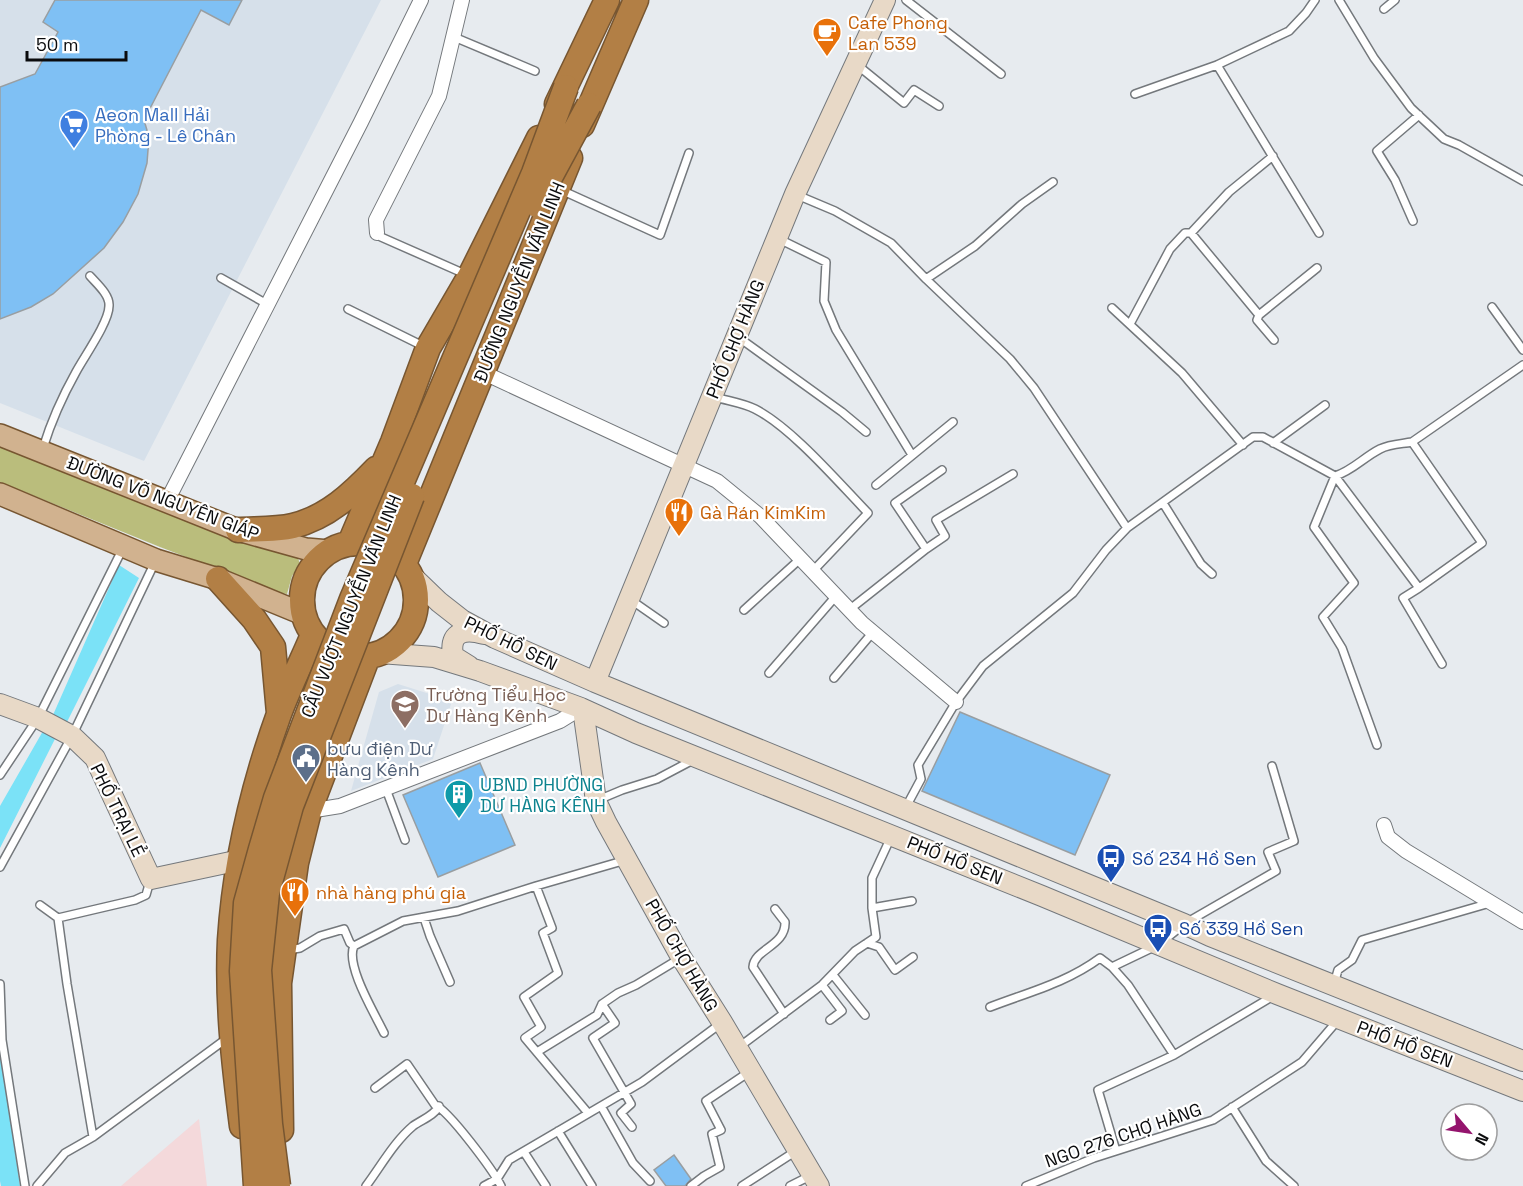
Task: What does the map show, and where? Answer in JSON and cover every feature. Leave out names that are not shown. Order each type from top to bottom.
[{"type":"highway","points":[[340,547],[389,450],[428,348],[470,276],[524,164],[567,87],[607,0]]},
{"type":"highway","name":"ĐƯỜNG NGUYỄN VĂN LINH","points":[[407,569],[447,455],[558,188],[589,105],[636,0]]},
{"type":"highway","name":"CẦU VƯỢT NGUYỄN VĂN LINH","points":[[254,1186],[242,970],[246,903],[261,849],[280,787],[352,599],[534,173],[567,87]]},
{"type":"highway","name":"CẦU VƯỢT NGUYỄN VĂN LINH","points":[[278,1186],[270,1125],[259,970],[267,893],[291,806],[403,518],[466,364],[549,179],[589,105]]},
{"type":"highway","points":[[389,450],[396,454],[403,463],[414,469],[426,469],[438,465],[447,455]]},
{"type":"highway","points":[[238,530],[292,526],[323,515],[349,497],[389,450]]},
{"type":"highway","points":[[366,542],[393,553],[407,569],[415,587],[416,603],[413,619],[405,634],[394,645],[374,655],[353,657],[324,646],[308,624],[301,599],[310,570],[320,558],[340,547],[366,542]]},
{"type":"highway","points":[[218,579],[254,619],[273,647],[279,714]]},
{"type":"highway","points":[[254,1186],[244,1142],[231,1036],[231,940],[240,860],[252,800],[308,624]]},
{"type":"highway","points":[[278,1186],[281,1141],[279,982],[296,863],[309,811],[330,755],[374,655]]},
{"type":"highway","points":[[272,738],[285,723],[298,721],[325,734],[330,755]]},
{"type":"main road","name":"PHỐ CHỢ HÀNG","points":[[595,682],[776,238],[885,0]]},
{"type":"main road","name":"ĐƯỜNG VÕ NGUYÊN GIÁP","points":[[0,435],[238,530],[306,549],[340,547]]},
{"type":"main road","points":[[0,494],[156,560],[218,579],[308,624]]},
{"type":"main road","name":"PHỐ HỒ SEN","points":[[407,569],[439,602],[462,620],[495,638],[595,682],[1210,936],[1523,1061]]},
{"type":"main road","points":[[480,671],[458,661],[453,656],[454,639],[466,630],[495,638]]},
{"type":"main road","name":"PHỐ HỒ SEN","points":[[374,655],[434,657],[480,671],[582,709],[1277,994],[1523,1091]]},
{"type":"main road","name":"PHỐ TRẠI LẺ","points":[[0,704],[38,718],[72,736],[95,758],[151,879],[240,860]]},
{"type":"main road","name":"PHỐ CHỢ HÀNG","points":[[582,709],[596,801],[681,957],[816,1180]]},
{"type":"main road","points":[[1201,963],[1210,936]]},
{"type":"street","points":[[166,503],[421,0]]},
{"type":"street","points":[[377,233],[376,220],[439,96],[462,0]]},
{"type":"street","points":[[482,372],[717,481],[760,516],[849,610],[956,702]]},
{"type":"street","points":[[309,811],[340,806],[386,789],[560,721],[582,709]]},
{"type":"street","points":[[1384,825],[1388,837],[1406,851],[1523,922]]},
{"type":"lane","points":[[906,0],[1001,74]]},
{"type":"lane","points":[[1135,94],[1217,65],[1289,31],[1315,0]]},
{"type":"lane","points":[[1339,0],[1386,75],[1419,116],[1444,140],[1459,145],[1523,181]]},
{"type":"lane","points":[[1384,9],[1395,0]]},
{"type":"lane","points":[[454,37],[535,71]]},
{"type":"lane","points":[[855,64],[904,103],[914,90],[939,106]]},
{"type":"lane","points":[[1217,65],[1319,233]]},
{"type":"lane","points":[[1413,221],[1395,180],[1377,152],[1419,116]]},
{"type":"lane","points":[[558,188],[660,235],[689,153]]},
{"type":"lane","points":[[1130,324],[1170,249],[1185,233],[1191,233],[1229,192],[1273,156]]},
{"type":"lane","points":[[926,279],[975,246],[1022,204],[1053,182]]},
{"type":"lane","points":[[795,194],[834,211],[891,243],[1010,359],[1034,388],[1128,528]]},
{"type":"lane","points":[[377,233],[381,237],[470,276]]},
{"type":"lane","points":[[1191,233],[1259,315]]},
{"type":"lane","points":[[776,238],[826,262],[824,301],[836,330],[912,455]]},
{"type":"lane","points":[[1274,340],[1257,320],[1259,315],[1317,268]]},
{"type":"lane","points":[[42,451],[52,419],[103,324],[109,307],[107,296],[90,276]]},
{"type":"lane","points":[[220,278],[267,304]]},
{"type":"lane","points":[[1492,307],[1523,350]]},
{"type":"lane","points":[[1112,308],[1182,372],[1243,445]]},
{"type":"lane","points":[[348,309],[428,348]]},
{"type":"lane","points":[[736,336],[842,412],[866,432]]},
{"type":"lane","points":[[1335,476],[1344,474],[1378,450],[1391,445],[1412,442],[1523,365]]},
{"type":"lane","points":[[711,396],[755,409],[773,422],[797,442],[868,513],[812,572]]},
{"type":"lane","points":[[1273,442],[1325,405]]},
{"type":"lane","points":[[876,485],[953,422]]},
{"type":"lane","points":[[904,808],[921,778],[918,765],[956,702],[983,666],[1074,593],[1106,550],[1128,528],[1254,436],[1273,442],[1335,476],[1419,588]]},
{"type":"lane","points":[[1412,442],[1482,543],[1403,598],[1442,664]]},
{"type":"lane","points":[[926,549],[895,503],[942,470]]},
{"type":"lane","points":[[849,610],[945,536],[936,520],[1013,474]]},
{"type":"lane","points":[[1335,476],[1314,526],[1354,583],[1323,617],[1342,648],[1377,745]]},
{"type":"lane","points":[[1163,503],[1201,564],[1212,574]]},
{"type":"lane","points":[[0,775],[38,718],[124,546]]},
{"type":"lane","points":[[744,610],[800,559]]},
{"type":"lane","points":[[0,867],[72,736],[156,560]]},
{"type":"lane","points":[[769,673],[836,596]]},
{"type":"lane","points":[[629,599],[664,623]]},
{"type":"lane","points":[[834,678],[873,632]]},
{"type":"lane","points":[[596,801],[657,779],[698,757]]},
{"type":"lane","points":[[1112,968],[1158,945],[1184,924],[1275,871],[1268,852],[1294,841],[1272,766]]},
{"type":"lane","points":[[386,789],[405,840]]},
{"type":"lane","points":[[737,1049],[822,985],[855,951],[876,937],[872,908],[872,878],[893,835]]},
{"type":"lane","points":[[384,1034],[354,968],[351,956],[354,946],[403,921],[458,911],[628,860]]},
{"type":"lane","points":[[58,918],[135,900],[146,895],[151,879]]},
{"type":"lane","points":[[536,886],[552,928],[543,933],[558,973],[524,997],[541,1027],[525,1038],[588,1113]]},
{"type":"lane","points":[[872,908],[912,901]]},
{"type":"lane","points":[[1333,986],[1338,970],[1352,960],[1362,940],[1490,903]]},
{"type":"lane","points":[[40,905],[58,918],[93,1137]]},
{"type":"lane","points":[[775,909],[786,922],[784,932],[753,962],[753,967],[784,1014]]},
{"type":"lane","points":[[424,918],[450,982]]},
{"type":"lane","points":[[284,949],[293,951],[320,936],[344,928],[350,943],[354,946]]},
{"type":"lane","points":[[867,943],[879,947],[895,970],[913,957]]},
{"type":"lane","points":[[537,1052],[597,1015],[602,1004],[618,993],[636,985],[681,957]]},
{"type":"lane","points":[[990,1007],[1058,982],[1080,972],[1100,958],[1128,985],[1174,1055]]},
{"type":"lane","points":[[833,975],[865,1015]]},
{"type":"lane","points":[[0,984],[2,1040],[25,1186]]},
{"type":"lane","points":[[822,985],[842,1011],[830,1020]]},
{"type":"lane","points":[[1116,1151],[1098,1090],[1174,1055],[1277,994]]},
{"type":"lane","points":[[602,1004],[615,1023],[593,1038],[631,1104],[621,1113],[632,1127]]},
{"type":"lane","name":"NGO 276 CHỢ HÀNG","points":[[1026,1186],[1116,1151],[1213,1120],[1302,1062],[1339,1018]]},
{"type":"lane","points":[[499,1182],[509,1160],[642,1082],[722,1022]]},
{"type":"lane","points":[[37,1186],[65,1153],[93,1137],[231,1036]]},
{"type":"lane","points":[[375,1088],[406,1064],[435,1105],[439,1106],[466,1137],[499,1182]]},
{"type":"lane","points":[[692,1186],[720,1167],[712,1134],[721,1130],[706,1101],[751,1071]]},
{"type":"lane","points":[[366,1186],[404,1135],[437,1111],[439,1106]]},
{"type":"lane","points":[[601,1106],[633,1162],[650,1181]]},
{"type":"lane","points":[[1232,1107],[1266,1161],[1294,1186]]},
{"type":"lane","points":[[558,1131],[592,1186]]},
{"type":"lane","points":[[743,1186],[798,1150]]},
{"type":"lane","points":[[524,1152],[546,1186]]},
{"type":"lane","points":[[790,1186],[816,1180]]},
{"type":"lane","points":[[484,1186],[499,1182]]},
{"type":"shaded area","points":[[0,0],[381,0],[144,461],[0,403]]},
{"type":"shaded area","name":"Trường Tiểu Học Dư Hàng Kênh","points":[[398,684],[452,701],[433,759],[351,791],[379,692]]},
{"type":"shaded area","points":[[199,1119],[207,1186],[121,1186]]},
{"type":"green space","points":[[0,446],[298,558],[300,564],[292,576],[287,594],[160,547],[0,482]]},
{"type":"water","points":[[119,565],[139,578],[67,722],[53,715]]},
{"type":"water","points":[[43,731],[56,737],[0,848],[0,806]]},
{"type":"water","points":[[0,1048],[20,1186],[1,1186],[0,1181]]},
{"type":"building","name":"Aeon Mall Hải Phòng - Lê Chân","points":[[55,0],[242,0],[229,25],[201,10],[144,120],[149,137],[147,163],[138,194],[123,222],[104,248],[53,294],[31,307],[0,319],[0,87],[35,74],[58,32],[43,22]]},
{"type":"building","points":[[960,712],[1110,775],[1075,855],[922,791]]},
{"type":"building","name":"UBND PHƯỜNG DƯ HÀNG KÊNH","points":[[480,763],[515,845],[438,877],[403,795]]},
{"type":"building","points":[[674,1155],[691,1179],[685,1186],[666,1186],[654,1170]]},
{"type":"place","name":"Cafe Phong Lan 539","points":[[827,58]]},
{"type":"place","name":"Aeon Mall Hải Phòng - Lê Chân","points":[[74,150]]},
{"type":"place","name":"Gà Rán KimKim","points":[[679,538]]},
{"type":"place","name":"Trường Tiểu Học Dư Hàng Kênh","points":[[405,730]]},
{"type":"place","name":"bưu điện Dư Hàng Kênh","points":[[306,784]]},
{"type":"place","name":"UBND PHƯỜNG DƯ HÀNG KÊNH","points":[[459,820]]},
{"type":"place","name":"Số 234 Hồ Sen","points":[[1111,884]]},
{"type":"place","name":"nhà hàng phú gia","points":[[295,918]]},
{"type":"place","name":"Số 339 Hồ Sen","points":[[1158,954]]}]
